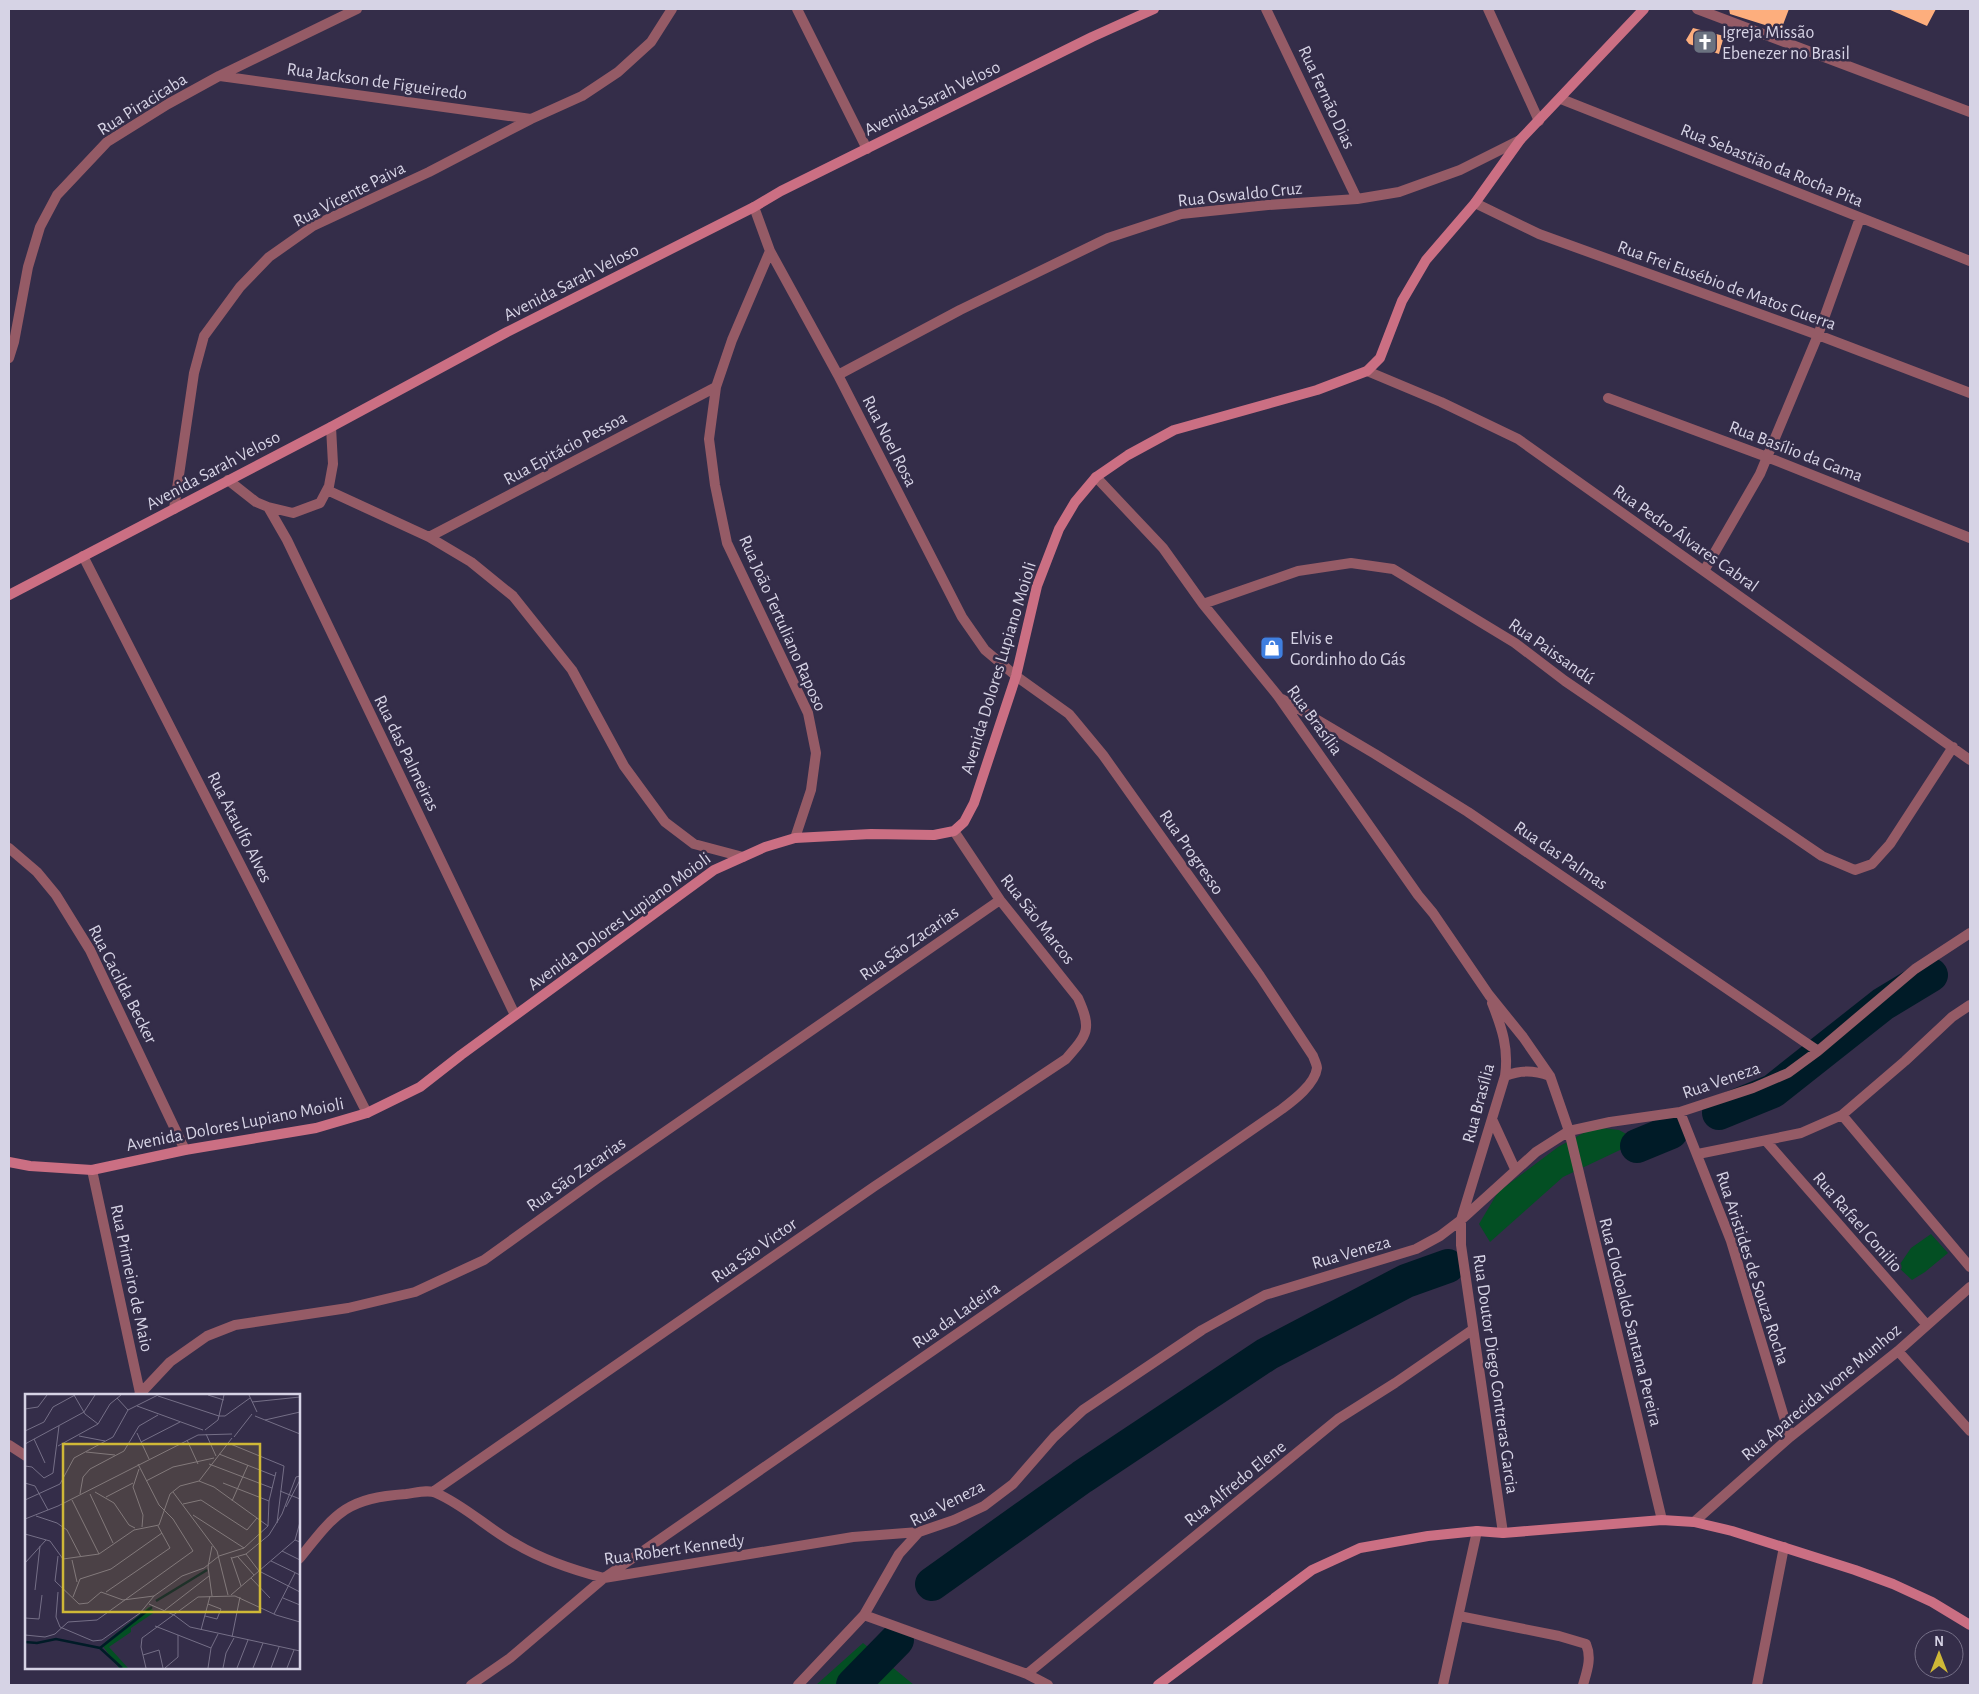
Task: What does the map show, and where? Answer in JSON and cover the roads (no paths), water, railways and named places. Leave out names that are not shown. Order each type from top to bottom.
[{"type":"main road","name":"Avenida Sarah Veloso","points":[[9,595],[332,427],[507,332],[867,149],[1092,37],[1154,9]]},
{"type":"main road","points":[[1367,371],[1380,358],[1402,301],[1426,260],[1475,203],[1520,140],[1561,99],[1644,9]]},
{"type":"main road","name":"Avenida Dolores Lupiano Moioli","points":[[9,1162],[30,1166],[92,1170],[185,1150],[316,1128],[367,1113],[420,1087],[714,870],[795,838],[871,834],[934,835],[954,831],[964,822],[974,803],[1016,676],[1037,586],[1058,529],[1096,477],[1128,455],[1174,430],[1317,390],[1367,371]]},
{"type":"main road","points":[[1158,1685],[1312,1570],[1360,1548],[1428,1536],[1478,1531],[1504,1532],[1662,1520],[1694,1522],[1784,1547],[1893,1584],[1932,1602],[1970,1625]]},
{"type":"street","name":"Rua Piracicaba","points":[[9,358],[14,342],[28,267],[40,227],[57,194],[107,142],[168,104],[219,76],[357,9]]},
{"type":"street","name":"Rua Vicente Paiva","points":[[174,509],[194,373],[204,336],[240,287],[269,257],[313,226],[429,172],[531,118],[582,96],[618,72],[651,42],[672,9]]},
{"type":"street","points":[[797,9],[867,149]]},
{"type":"street","name":"Rua Fernão Dias","points":[[1266,9],[1357,200]]},
{"type":"street","points":[[1488,9],[1538,121]]},
{"type":"street","points":[[1697,9],[1970,112]]},
{"type":"street","name":"Rua Jackson de Figueiredo","points":[[219,76],[531,118]]},
{"type":"street","name":"Rua Sebastião da Rocha Pita","points":[[1561,99],[1970,261]]},
{"type":"street","name":"Rua Oswaldo Cruz","points":[[838,375],[960,310],[1108,238],[1181,214],[1268,205],[1357,200],[1408,189],[1460,170],[1520,140]]},
{"type":"street","name":"Rua Frei Eusébio de Matos Guerra","points":[[1475,203],[1539,234],[1818,335],[1970,393]]},
{"type":"street","name":"Rua Noel Rosa","points":[[754,207],[770,251],[838,375],[962,618],[985,650],[1016,676]]},
{"type":"street","points":[[1704,572],[1760,474],[1818,335],[1860,218]]},
{"type":"street","name":"Rua João Tertuliano Raposo","points":[[770,251],[732,340],[716,388],[709,439],[715,485],[727,543],[808,713],[816,753],[811,790],[795,838]]},
{"type":"street","name":"Rua Pedro Álvares Cabral","points":[[1367,371],[1441,402],[1518,439],[1970,760]]},
{"type":"street","name":"Rua Epitácio Pessoa","points":[[429,537],[716,388]]},
{"type":"street","name":"Rua Basílio da Gama","points":[[1608,398],[1767,457],[1970,538]]},
{"type":"street","points":[[228,480],[256,502],[268,507],[293,513],[320,503],[330,486],[333,464],[332,427]]},
{"type":"street","name":"Rua Brasília","points":[[1096,477],[1162,548],[1203,604],[1278,696],[1418,895],[1433,913],[1489,995],[1523,1037],[1550,1076],[1569,1131]]},
{"type":"street","points":[[327,490],[429,537],[471,562],[513,596],[572,670],[624,766],[665,822],[694,844],[743,857]]},
{"type":"street","name":"Rua das Palmeiras","points":[[268,507],[287,540],[515,1016]]},
{"type":"street","name":"Rua Ataulfo Alves","points":[[83,556],[367,1113]]},
{"type":"street","name":"Rua Paissandú","points":[[1203,604],[1298,572],[1351,562],[1393,569],[1515,643],[1565,681],[1822,856],[1854,870],[1872,864],[1890,844],[1954,748]]},
{"type":"street","name":"Rua Progresso","points":[[1016,676],[1069,714],[1103,754],[1260,976],[1313,1056],[1317,1068]]},
{"type":"street","name":"Rua das Palmas","points":[[1278,696],[1468,812],[1818,1051]]},
{"type":"street","name":"Rua São Marcos","points":[[954,831],[1000,900],[1078,998],[1085,1015],[1087,1030]]},
{"type":"street","name":"Rua Cacilda Becker","points":[[9,848],[37,872],[56,895],[90,950],[185,1150]]},
{"type":"street","name":"Rua São Zacarias","points":[[139,1394],[170,1362],[207,1336],[234,1325],[348,1308],[415,1292],[484,1260],[614,1167],[1000,900]]},
{"type":"street","name":"Rua Veneza","points":[[798,1685],[864,1615],[898,1554],[919,1532],[954,1520],[984,1506],[1013,1484],[1054,1437],[1083,1410],[1202,1330],[1266,1295],[1416,1250],[1440,1236],[1461,1220],[1515,1169],[1536,1152],[1569,1131],[1585,1126],[1680,1112],[1753,1088],[1788,1072],[1818,1051],[1915,969],[1970,933]]},
{"type":"street","name":"Rua Brasília","points":[[1461,1220],[1505,1076],[1507,1063],[1502,1028],[1489,995]]},
{"type":"street","points":[[1698,1154],[1801,1133],[1842,1115],[1905,1061],[1952,1017],[1970,1004]]},
{"type":"street","name":"Rua São Victor","points":[[434,1491],[875,1186],[1066,1059],[1079,1045],[1087,1030]]},
{"type":"street","name":"Rua da Ladeira","points":[[471,1685],[510,1658],[604,1578],[1282,1109],[1299,1096],[1310,1084],[1317,1068]]},
{"type":"street","points":[[1505,1076],[1520,1070],[1538,1072],[1550,1076]]},
{"type":"street","name":"Rua Aristides de Souza Rocha","points":[[1680,1112],[1731,1241],[1790,1437]]},
{"type":"street","points":[[1842,1115],[1970,1267]]},
{"type":"street","points":[[1492,1119],[1515,1169]]},
{"type":"street","name":"Rua Clodoaldo Santana Pereira","points":[[1569,1131],[1662,1520]]},
{"type":"street","name":"Rua Rafael Conilio","points":[[1766,1141],[1926,1324]]},
{"type":"street","name":"Rua Primeiro de Maio","points":[[92,1170],[139,1394]]},
{"type":"street","name":"Rua Doutor Diego Contreras Garcia","points":[[1461,1220],[1461,1245],[1472,1330],[1504,1532]]},
{"type":"street","name":"Rua Aparecida Ivone Munhoz","points":[[1694,1522],[1790,1437],[1898,1351],[1926,1324],[1970,1287]]},
{"type":"street","name":"Rua Alfredo Elene","points":[[1027,1674],[1338,1419],[1395,1383],[1472,1330]]},
{"type":"street","points":[[1898,1351],[1970,1432]]},
{"type":"street","points":[[9,1445],[25,1455]]},
{"type":"street","points":[[300,1558],[324,1528],[341,1511],[357,1502],[381,1495],[434,1491]]},
{"type":"street","name":"Rua Robert Kennedy","points":[[434,1491],[475,1514],[515,1544],[565,1567],[604,1578],[853,1537],[919,1532]]},
{"type":"street","points":[[1442,1685],[1478,1531]]},
{"type":"street","points":[[1757,1685],[1784,1547]]},
{"type":"street","points":[[864,1615],[1027,1674],[1048,1685]]},
{"type":"street","points":[[1459,1616],[1559,1636],[1586,1644],[1589,1664],[1583,1685]]},
{"type":"waterway","points":[[1719,1113],[1773,1091],[1883,1004],[1931,975]]},
{"type":"waterway","points":[[1637,1146],[1671,1132]]},
{"type":"waterway","points":[[932,1584],[1082,1477],[1267,1354],[1406,1281],[1448,1266]]},
{"type":"waterway","points":[[853,1685],[897,1640]]},
{"type":"place","name":"Igreja Missão Ebenezer no Brasil","points":[[1705,42]]},
{"type":"place","name":"Elvis e Gordinho do Gás","points":[[1272,648]]}]
